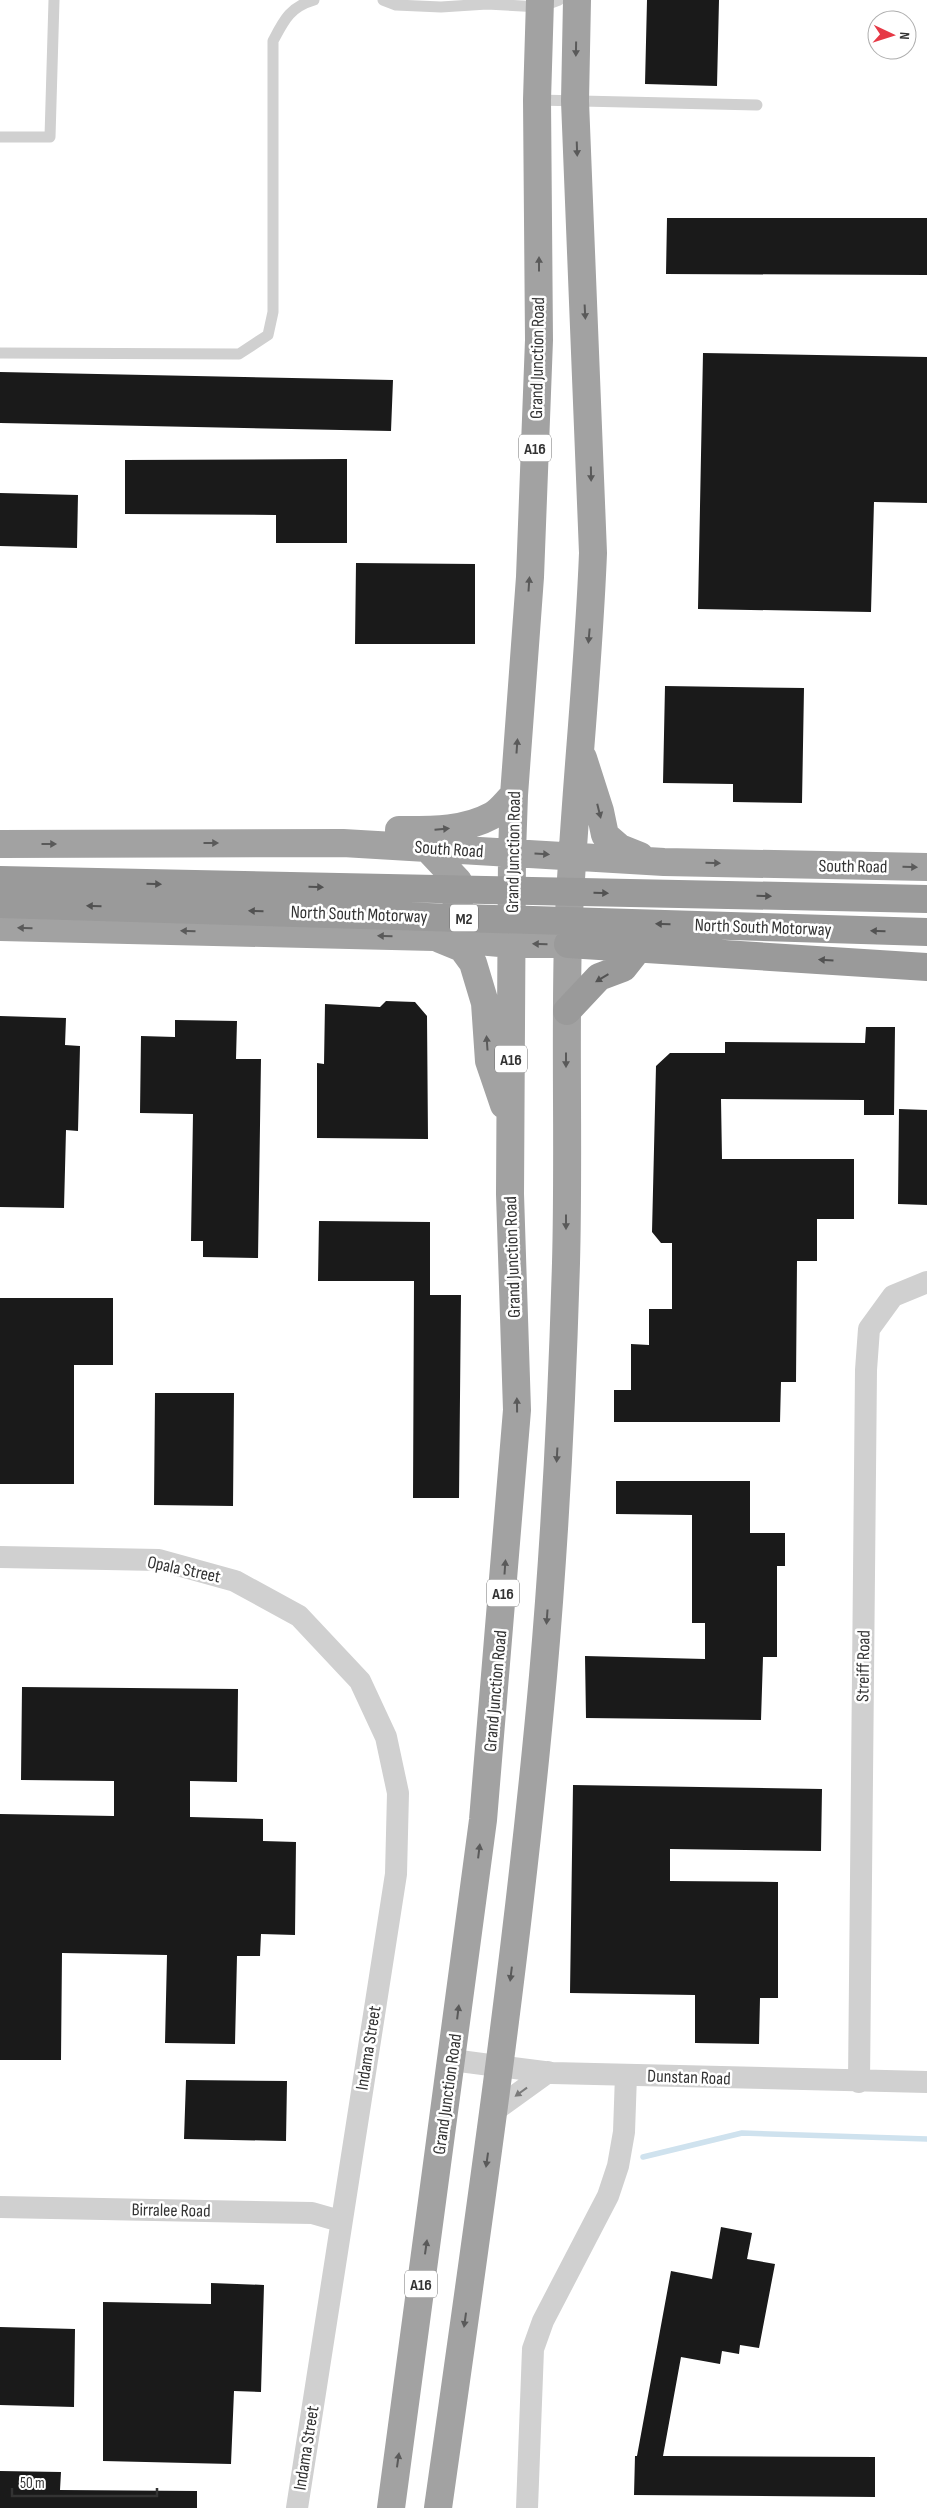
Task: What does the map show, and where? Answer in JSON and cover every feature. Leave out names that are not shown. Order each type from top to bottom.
[{"type":"highway","points":[[438,2508],[500,2066],[543,1676],[553,1537],[566,1260],[567,1011],[571,855],[591,613],[593,553],[576,101],[577,0]]},
{"type":"highway","name":"Grand Junction Road","points":[[391,2508],[483,1820],[517,1410],[510,1194],[512,853],[514,794],[530,577],[539,340],[538,100],[546,2]]},
{"type":"highway","points":[[579,748],[600,811],[605,835],[620,848],[633,854],[664,862]]},
{"type":"highway","points":[[343,843],[388,831],[428,830],[465,825],[493,816],[514,794]]},
{"type":"highway","name":"South Road","points":[[0,844],[343,843],[664,862],[927,867]]},
{"type":"highway","points":[[426,848],[458,882],[459,906],[434,937]]},
{"type":"highway","name":"North South Motorway","points":[[0,880],[927,900]]},
{"type":"highway","name":"North South Motorway","points":[[0,904],[927,932]]},
{"type":"highway","points":[[0,927],[434,937],[511,944],[568,944],[927,967]]},
{"type":"highway","points":[[434,937],[462,948],[473,962],[485,1003],[489,1061],[510,1123]]},
{"type":"highway","points":[[567,1011],[599,977],[623,968],[638,949]]},
{"type":"street","name":"Streiff Road","points":[[858,2082],[866,1370],[869,1329],[893,1296],[927,1282]]},
{"type":"street","name":"Opala Street","points":[[0,1558],[158,1560],[235,1581],[299,1616]]},
{"type":"street","name":"Indama Street","points":[[297,2508],[340,2221],[396,1874],[398,1793],[386,1737],[360,1681],[299,1616]]},
{"type":"street","name":"Dunstan Road","points":[[452,2060],[548,2072],[858,2082],[927,2082]]},
{"type":"street","points":[[494,2111],[548,2072]]},
{"type":"street","points":[[527,2508],[533,2349],[543,2321],[608,2196],[618,2166],[624,2132],[626,2075]]},
{"type":"street","name":"Birralee Road","points":[[0,2207],[312,2213],[340,2221]]},
{"type":"lane","points":[[0,137],[50,138],[54,0]]},
{"type":"lane","points":[[0,353],[239,354],[268,335],[273,312],[273,41],[285,19],[300,4],[314,0]]},
{"type":"lane","points":[[383,0],[396,5],[441,7],[546,2]]},
{"type":"lane","points":[[538,100],[757,105]]},
{"type":"building","points":[[647,0],[719,0],[717,86],[645,84]]},
{"type":"building","points":[[667,218],[927,218],[927,275],[666,274]]},
{"type":"building","points":[[703,353],[927,357],[927,503],[874,502],[871,612],[698,609]]},
{"type":"building","points":[[0,372],[393,380],[391,431],[0,423]]},
{"type":"building","points":[[347,459],[347,543],[276,543],[276,515],[125,514],[125,460]]},
{"type":"building","points":[[0,493],[78,495],[77,548],[0,546]]},
{"type":"building","points":[[356,563],[475,564],[475,644],[355,644]]},
{"type":"building","points":[[665,686],[804,688],[802,803],[733,802],[733,784],[663,783]]},
{"type":"building","points":[[386,1001],[415,1002],[427,1016],[428,1139],[317,1138],[317,1063],[324,1064],[325,1004],[380,1007]]},
{"type":"building","points":[[0,1016],[66,1018],[65,1045],[80,1046],[78,1131],[66,1130],[64,1208],[0,1207]]},
{"type":"building","points":[[175,1020],[237,1021],[236,1059],[261,1059],[258,1258],[203,1257],[203,1241],[191,1241],[193,1114],[140,1113],[141,1036],[175,1037]]},
{"type":"building","points":[[866,1027],[895,1027],[894,1115],[864,1115],[864,1100],[721,1099],[722,1159],[854,1159],[854,1219],[817,1219],[817,1261],[797,1261],[796,1382],[781,1382],[780,1422],[614,1422],[614,1390],[631,1390],[631,1344],[649,1345],[649,1309],[672,1309],[672,1243],[661,1243],[652,1232],[656,1066],[670,1053],[725,1053],[725,1042],[865,1043]]},
{"type":"building","points":[[899,1109],[927,1110],[927,1205],[898,1204]]},
{"type":"building","points":[[319,1221],[430,1222],[430,1295],[461,1295],[459,1498],[413,1498],[414,1281],[318,1281]]},
{"type":"building","points":[[0,1298],[113,1298],[113,1365],[74,1365],[74,1484],[0,1484]]},
{"type":"building","points":[[155,1393],[234,1393],[233,1506],[154,1505]]},
{"type":"building","points":[[616,1481],[750,1481],[750,1533],[785,1533],[785,1566],[777,1566],[777,1657],[763,1657],[761,1720],[586,1718],[585,1656],[705,1659],[705,1623],[692,1623],[692,1515],[616,1514]]},
{"type":"building","points":[[22,1687],[238,1689],[237,1782],[190,1781],[190,1817],[263,1819],[263,1841],[296,1842],[295,1935],[261,1934],[260,1956],[237,1956],[235,2044],[165,2043],[167,1955],[62,1953],[61,2060],[0,2060],[0,1814],[114,1816],[114,1781],[21,1780]]},
{"type":"building","points":[[573,1785],[822,1789],[821,1851],[670,1849],[670,1881],[778,1882],[778,1998],[760,1998],[759,2044],[695,2043],[695,1995],[570,1993]]},
{"type":"building","points":[[186,2080],[287,2081],[286,2141],[184,2139]]},
{"type":"building","points":[[721,2227],[752,2233],[747,2259],[775,2264],[759,2348],[740,2345],[739,2354],[722,2351],[720,2364],[681,2357],[663,2456],[875,2457],[875,2497],[634,2495],[635,2456],[637,2456],[671,2271],[712,2279]]},
{"type":"building","points":[[211,2283],[264,2285],[261,2392],[234,2391],[231,2464],[103,2461],[103,2302],[211,2304]]},
{"type":"building","points":[[0,2327],[75,2329],[74,2407],[0,2405]]},
{"type":"building","points":[[0,2471],[61,2472],[60,2490],[197,2491],[197,2508],[0,2508]]},
{"type":"waterway","points":[[643,2157],[742,2133],[927,2139]]}]
